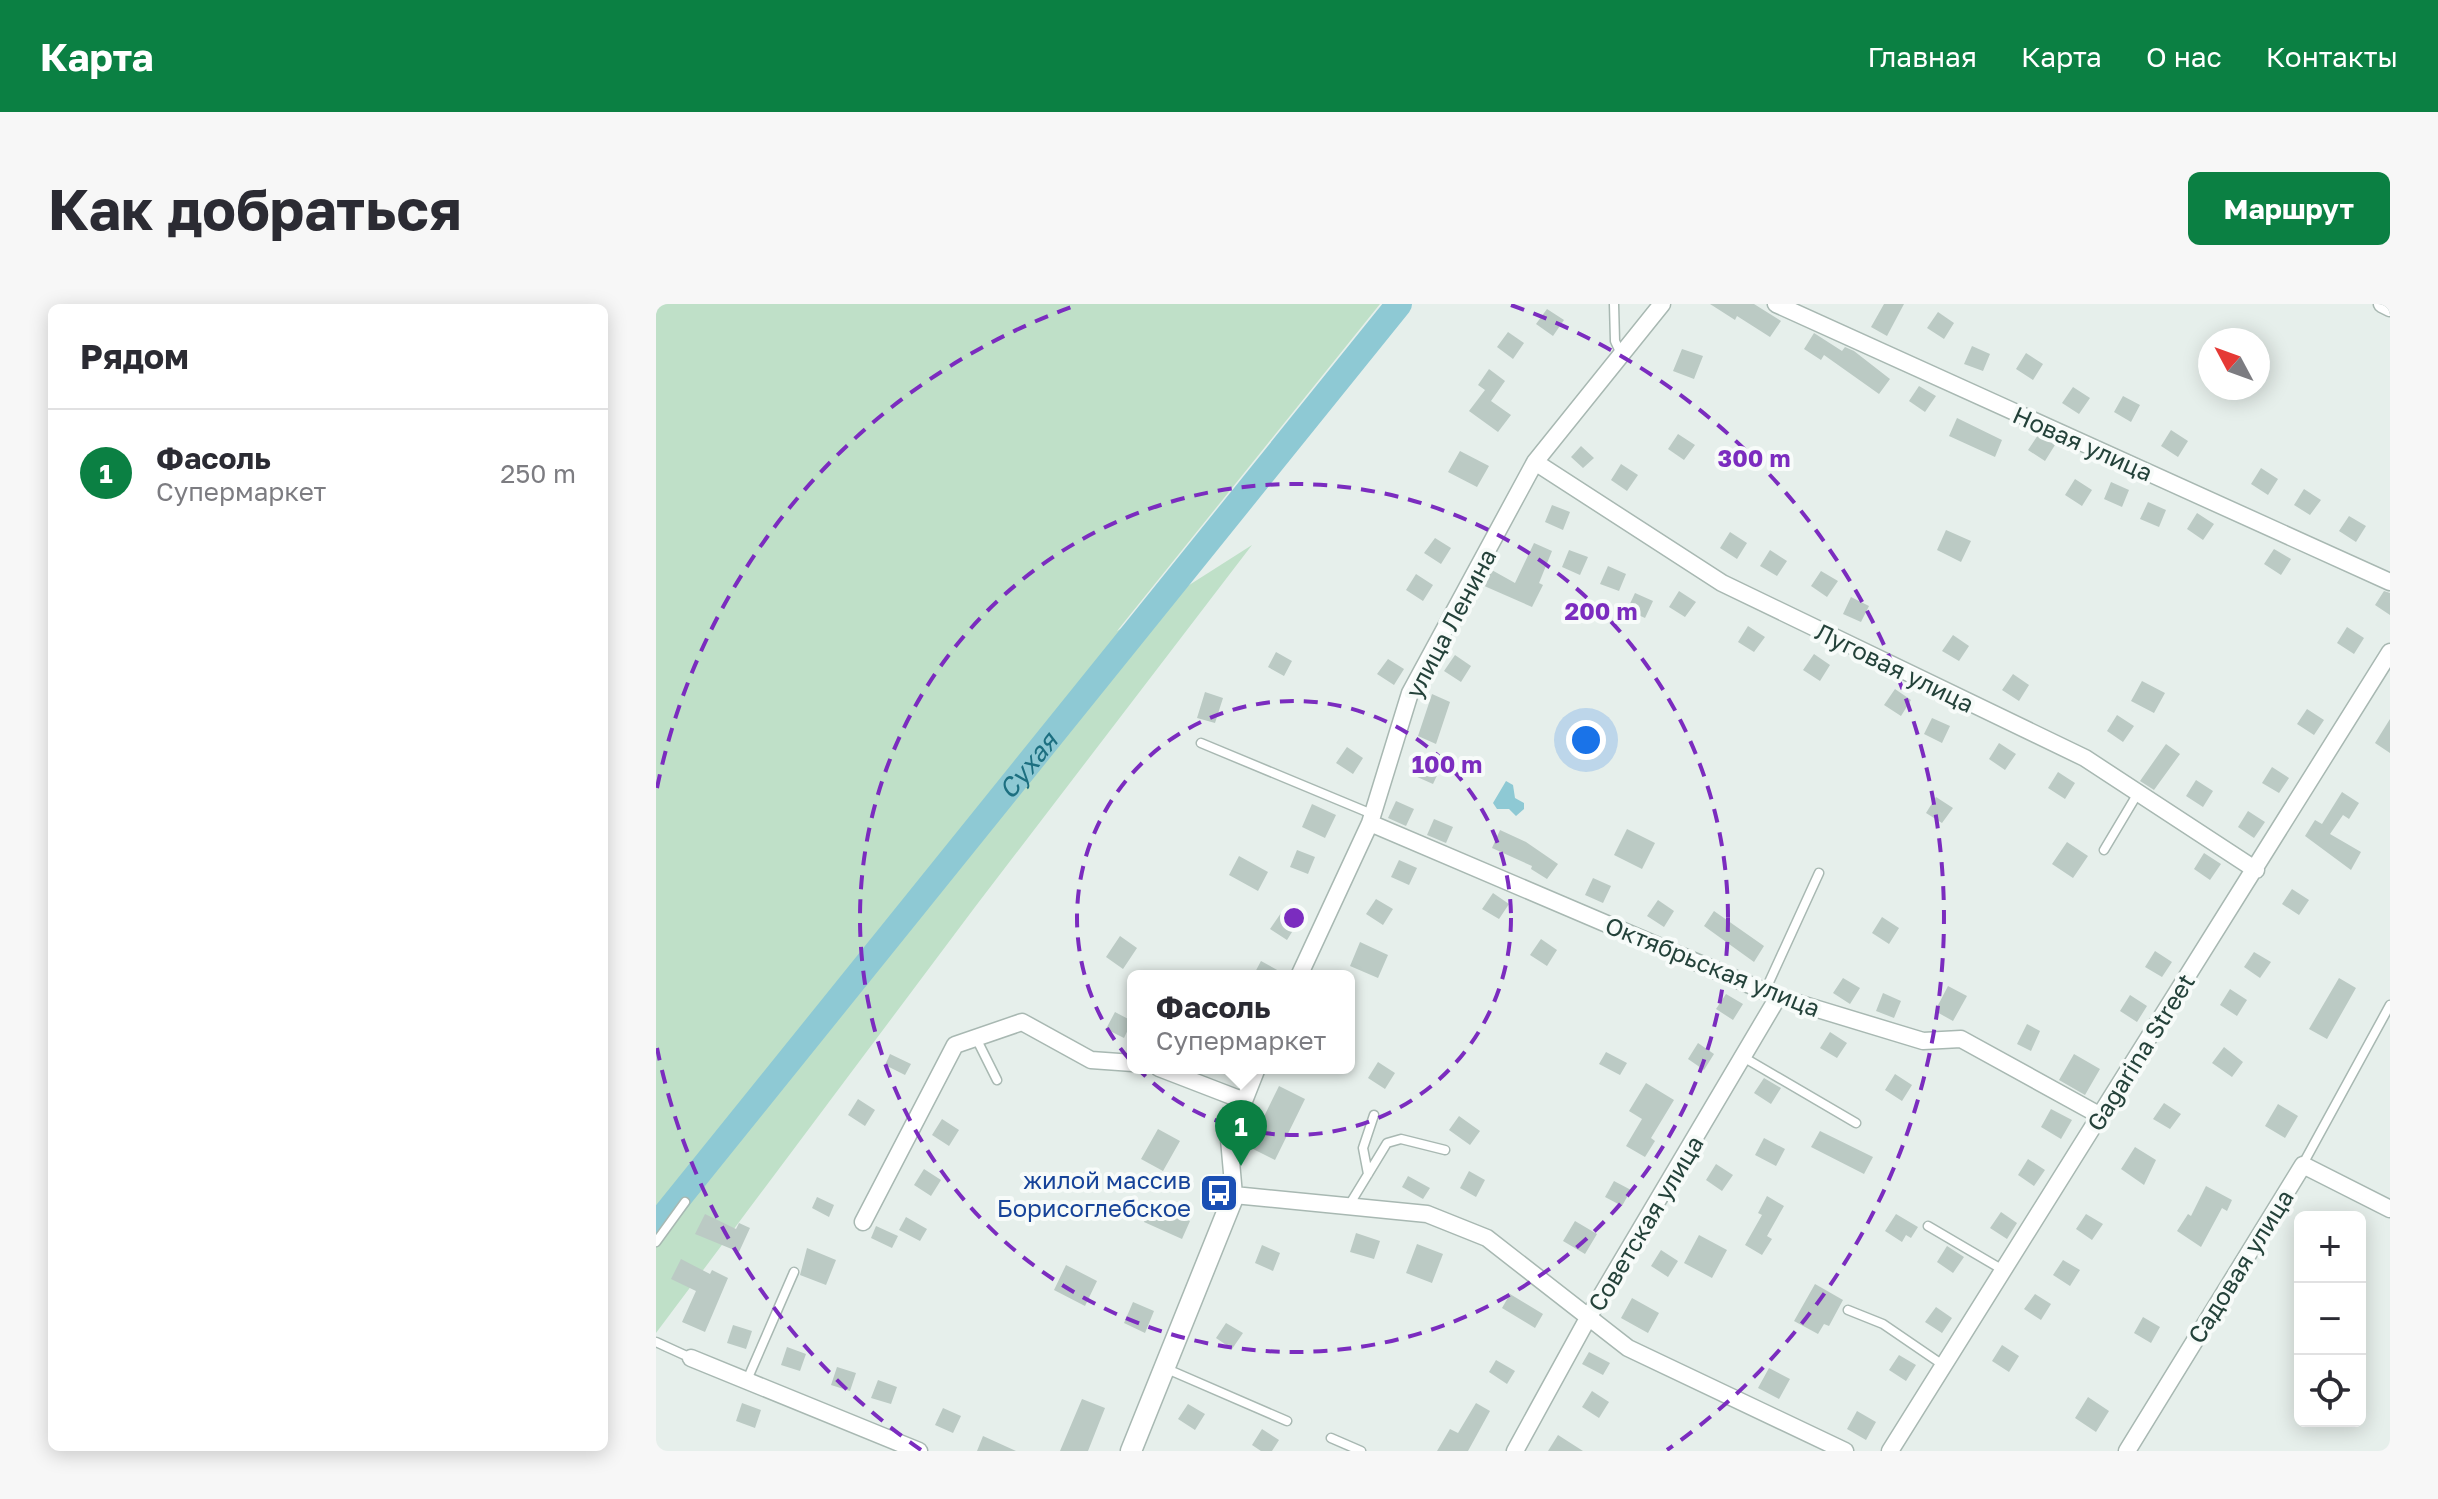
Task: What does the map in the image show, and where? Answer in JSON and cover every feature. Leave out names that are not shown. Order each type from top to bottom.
[{"type":"street","name":"улица Ленина","points":[[1302,970],[1371,818],[1410,693],[1535,462],[1662,304]]},
{"type":"street","name":"Новая улица","points":[[1776,304],[2390,582]]},
{"type":"street","points":[[2382,304],[2390,308]]},
{"type":"street","name":"Луговая улица","points":[[1535,462],[1722,583],[2085,758],[2256,870]]},
{"type":"street","name":"Gagarina Street","points":[[1890,1451],[2390,652]]},
{"type":"street","name":"Октябрьская улица","points":[[1371,818],[1772,994],[1923,1041],[1961,1039],[2099,1115]]},
{"type":"street","name":"Советская улица","points":[[1515,1451],[1588,1318],[1743,1057],[1772,994]]},
{"type":"street","points":[[863,1222],[955,1045],[1022,1022],[1091,1060],[1127,1063]]},
{"type":"street","points":[[1175,1074],[1242,1100]]},
{"type":"street","points":[[1131,1451],[1234,1195],[1229,1139],[1254,1074]]},
{"type":"street","name":"Садовая улица","points":[[2127,1451],[2303,1165],[2390,1209]]},
{"type":"street","points":[[1234,1195],[1427,1214],[1487,1238],[1628,1348],[1845,1451]]},
{"type":"street","points":[[691,1358],[919,1451]]},
{"type":"lane","points":[[1614,304],[1615,341],[1621,355]]},
{"type":"lane","points":[[1201,743],[1371,818]]},
{"type":"lane","points":[[2104,850],[2138,793]]},
{"type":"lane","points":[[1772,994],[1819,873]]},
{"type":"lane","points":[[2303,1165],[2390,1005]]},
{"type":"lane","points":[[976,1038],[997,1080]]},
{"type":"lane","points":[[1743,1057],[1856,1123]]},
{"type":"lane","points":[[1368,1174],[1363,1148],[1374,1115]]},
{"type":"lane","points":[[1348,1207],[1387,1143],[1401,1139],[1445,1150]]},
{"type":"lane","points":[[656,1242],[685,1202]]},
{"type":"lane","points":[[1928,1226],[2003,1270]]},
{"type":"lane","points":[[747,1380],[794,1272]]},
{"type":"lane","points":[[1848,1310],[1883,1324],[1943,1365]]},
{"type":"lane","points":[[656,1342],[691,1358]]},
{"type":"lane","points":[[1165,1368],[1287,1421]]},
{"type":"lane","points":[[1331,1438],[1361,1451]]},
{"type":"green space","points":[[656,304],[1380,304],[1117,631],[1252,545],[975,907],[656,1333]]},
{"type":"water","points":[[1506,781],[1513,785],[1515,798],[1524,803],[1524,809],[1516,816],[1509,809],[1497,809],[1493,803]]},
{"type":"building","points":[[1710,304],[1754,304],[1781,321],[1770,337],[1737,316],[1735,320]]},
{"type":"building","points":[[1884,304],[1904,304],[1887,336],[1871,327]]},
{"type":"building","points":[[1547,309],[1564,320],[1553,336],[1536,324]]},
{"type":"building","points":[[1938,312],[1954,323],[1944,339],[1927,328]]},
{"type":"building","points":[[1508,332],[1524,343],[1513,359],[1497,347]]},
{"type":"building","points":[[1814,333],[1842,351],[1845,347],[1854,351],[1890,379],[1879,394],[1824,355],[1821,360],[1804,349]]},
{"type":"building","points":[[1972,346],[1990,354],[1983,371],[1964,364]]},
{"type":"building","points":[[1682,349],[1703,356],[1694,379],[1673,371]]},
{"type":"building","points":[[2026,353],[2043,364],[2033,380],[2016,369]]},
{"type":"building","points":[[1489,369],[1505,381],[1491,401],[1511,415],[1498,432],[1469,411],[1485,390],[1478,385]]},
{"type":"building","points":[[1919,386],[1936,396],[1925,412],[1909,401]]},
{"type":"building","points":[[2073,387],[2090,398],[2079,414],[2062,403]]},
{"type":"building","points":[[2123,396],[2140,405],[2131,422],[2114,412]]},
{"type":"building","points":[[1957,418],[2002,440],[1995,457],[1949,436]]},
{"type":"building","points":[[2171,430],[2188,441],[2178,457],[2161,446]]},
{"type":"building","points":[[1678,434],[1695,445],[1684,460],[1668,449]]},
{"type":"building","points":[[2038,435],[2055,445],[2045,461],[2028,450]]},
{"type":"building","points":[[1581,446],[1594,458],[1583,468],[1571,457]]},
{"type":"building","points":[[1460,451],[1489,466],[1477,487],[1448,472]]},
{"type":"building","points":[[1621,464],[1638,475],[1627,491],[1611,480]]},
{"type":"building","points":[[2261,468],[2278,479],[2268,495],[2251,484]]},
{"type":"building","points":[[2075,479],[2092,490],[2082,506],[2065,495]]},
{"type":"building","points":[[2111,482],[2129,490],[2122,507],[2104,499]]},
{"type":"building","points":[[2304,489],[2321,500],[2310,515],[2294,505]]},
{"type":"building","points":[[2148,502],[2166,510],[2159,527],[2140,519]]},
{"type":"building","points":[[1552,505],[1570,512],[1563,530],[1545,522]]},
{"type":"building","points":[[2197,513],[2214,524],[2203,540],[2187,529]]},
{"type":"building","points":[[2349,516],[2366,526],[2356,542],[2339,531]]},
{"type":"building","points":[[1946,530],[1971,541],[1961,562],[1937,550]]},
{"type":"building","points":[[1730,532],[1747,543],[1737,559],[1720,548]]},
{"type":"building","points":[[1435,538],[1451,548],[1441,564],[1424,553]]},
{"type":"building","points":[[1534,543],[1552,551],[1539,583],[1543,585],[1532,607],[1482,585],[1490,569],[1515,583]]},
{"type":"building","points":[[2274,549],[2291,559],[2281,575],[2264,564]]},
{"type":"building","points":[[1569,550],[1588,557],[1580,575],[1562,567]]},
{"type":"building","points":[[1770,550],[1787,561],[1777,576],[1760,566]]},
{"type":"building","points":[[1608,566],[1626,574],[1619,591],[1600,584]]},
{"type":"building","points":[[1821,571],[1838,581],[1827,597],[1811,586]]},
{"type":"building","points":[[1416,574],[1433,585],[1423,601],[1406,590]]},
{"type":"building","points":[[1679,591],[1696,602],[1685,617],[1669,607]]},
{"type":"building","points":[[2384,591],[2390,593],[2390,615],[2375,605]]},
{"type":"building","points":[[1635,593],[1653,601],[1645,618],[1627,610]]},
{"type":"building","points":[[1851,597],[1869,606],[1861,622],[1843,614]]},
{"type":"building","points":[[1748,626],[1765,637],[1754,652],[1738,642]]},
{"type":"building","points":[[2347,627],[2364,638],[2354,654],[2337,643]]},
{"type":"building","points":[[1953,635],[1969,646],[1959,661],[1942,651]]},
{"type":"building","points":[[1276,652],[1292,661],[1284,676],[1268,667]]},
{"type":"building","points":[[1814,654],[1830,665],[1820,681],[1803,670]]},
{"type":"building","points":[[1455,655],[1471,666],[1461,682],[1444,671]]},
{"type":"building","points":[[1388,659],[1404,669],[1394,685],[1377,674]]},
{"type":"building","points":[[2013,674],[2029,685],[2019,701],[2002,690]]},
{"type":"building","points":[[2142,681],[2165,693],[2154,713],[2131,701]]},
{"type":"building","points":[[1895,689],[1911,700],[1901,716],[1884,705]]},
{"type":"building","points":[[1205,692],[1223,698],[1215,723],[1197,718]]},
{"type":"building","points":[[1432,694],[1450,702],[1436,744],[1418,736]]},
{"type":"building","points":[[2307,709],[2324,720],[2314,735],[2297,724]]},
{"type":"building","points":[[2117,715],[2134,726],[2123,742],[2107,731]]},
{"type":"building","points":[[1932,718],[1950,726],[1942,743],[1924,734]]},
{"type":"building","points":[[2390,719],[2390,753],[2375,743]]},
{"type":"building","points":[[1999,743],[2016,754],[2005,770],[1989,759]]},
{"type":"building","points":[[2166,744],[2180,754],[2154,790],[2140,781]]},
{"type":"building","points":[[1347,747],[1363,758],[1353,774],[1336,763]]},
{"type":"building","points":[[1422,759],[1441,767],[1433,784],[1415,776]]},
{"type":"building","points":[[2272,767],[2289,778],[2279,793],[2262,783]]},
{"type":"building","points":[[2058,772],[2075,783],[2065,799],[2048,788]]},
{"type":"building","points":[[2196,780],[2213,791],[2203,807],[2186,796]]},
{"type":"building","points":[[2342,792],[2359,803],[2349,819],[2343,815],[2330,834],[2361,852],[2351,870],[2305,836],[2315,820],[2322,824]]},
{"type":"building","points":[[1936,797],[1953,808],[1942,823],[1926,813]]},
{"type":"building","points":[[1396,801],[1414,809],[1406,826],[1388,818]]},
{"type":"building","points":[[1312,804],[1336,815],[1325,838],[1302,827]]},
{"type":"building","points":[[2248,811],[2265,822],[2254,838],[2238,827]]},
{"type":"building","points":[[1434,819],[1453,827],[1446,843],[1427,835]]},
{"type":"building","points":[[1627,829],[1655,843],[1642,869],[1614,855]]},
{"type":"building","points":[[1500,830],[1526,842],[1558,864],[1547,879],[1531,869],[1532,866],[1492,848]]},
{"type":"building","points":[[2067,842],[2088,856],[2073,878],[2052,864]]},
{"type":"building","points":[[1297,850],[1315,857],[1308,874],[1290,867]]},
{"type":"building","points":[[2204,853],[2221,864],[2210,880],[2194,869]]},
{"type":"building","points":[[1239,856],[1268,872],[1258,891],[1229,875]]},
{"type":"building","points":[[1399,860],[1417,868],[1409,885],[1391,877]]},
{"type":"building","points":[[1593,878],[1611,886],[1603,903],[1585,895]]},
{"type":"building","points":[[2292,889],[2309,900],[2299,915],[2282,904]]},
{"type":"building","points":[[1493,893],[1509,904],[1499,919],[1482,909]]},
{"type":"building","points":[[1376,899],[1393,909],[1383,925],[1366,914]]},
{"type":"building","points":[[1658,900],[1674,911],[1664,927],[1647,916]]},
{"type":"building","points":[[1714,911],[1764,946],[1754,962],[1704,926]]},
{"type":"building","points":[[1281,913],[1297,924],[1287,940],[1270,929]]},
{"type":"building","points":[[1882,917],[1899,928],[1889,944],[1872,933]]},
{"type":"building","points":[[1120,936],[1137,948],[1123,969],[1106,957]]},
{"type":"building","points":[[1541,939],[1557,950],[1547,966],[1530,955]]},
{"type":"building","points":[[1360,942],[1388,955],[1378,978],[1350,966]]},
{"type":"building","points":[[2155,951],[2172,962],[2162,977],[2145,967]]},
{"type":"building","points":[[2254,952],[2271,962],[2260,978],[2244,967]]},
{"type":"building","points":[[1261,961],[1277,970],[1256,970]]},
{"type":"building","points":[[1843,978],[1860,988],[1850,1004],[1833,993]]},
{"type":"building","points":[[2339,978],[2356,988],[2327,1039],[2309,1029]]},
{"type":"building","points":[[1948,986],[1967,996],[1953,1021],[1935,1011]]},
{"type":"building","points":[[2230,989],[2247,1000],[2237,1016],[2220,1005]]},
{"type":"building","points":[[1883,993],[1901,1001],[1894,1018],[1876,1011]]},
{"type":"building","points":[[1726,994],[1743,1004],[1733,1020],[1716,1009]]},
{"type":"building","points":[[2130,995],[2147,1006],[2137,1022],[2120,1011]]},
{"type":"building","points":[[1115,1012],[1127,1018],[1124,1038],[1106,1029]]},
{"type":"building","points":[[2027,1024],[2040,1031],[2031,1051],[2017,1044]]},
{"type":"building","points":[[1830,1032],[1847,1043],[1837,1058],[1820,1048]]},
{"type":"building","points":[[1698,1043],[1714,1054],[1704,1070],[1688,1059]]},
{"type":"building","points":[[2224,1047],[2243,1062],[2232,1077],[2212,1063]]},
{"type":"building","points":[[1606,1052],[1627,1063],[1620,1075],[1599,1064]]},
{"type":"building","points":[[890,1054],[911,1064],[905,1075],[885,1065]]},
{"type":"building","points":[[2074,1054],[2100,1069],[2085,1095],[2059,1080]]},
{"type":"building","points":[[1378,1062],[1395,1073],[1385,1089],[1368,1078]]},
{"type":"building","points":[[1895,1074],[1912,1085],[1902,1101],[1885,1090]]},
{"type":"building","points":[[1764,1078],[1781,1088],[1771,1104],[1754,1093]]},
{"type":"building","points":[[1646,1083],[1674,1100],[1651,1138],[1655,1141],[1645,1157],[1626,1146],[1642,1119],[1629,1111]]},
{"type":"building","points":[[1279,1086],[1305,1099],[1275,1160],[1249,1147]]},
{"type":"building","points":[[858,1099],[875,1110],[865,1126],[848,1115]]},
{"type":"building","points":[[2164,1103],[2181,1114],[2170,1129],[2153,1119]]},
{"type":"building","points":[[2278,1104],[2298,1116],[2285,1138],[2265,1126]]},
{"type":"building","points":[[2051,1109],[2072,1120],[2061,1139],[2041,1127]]},
{"type":"building","points":[[1459,1116],[1480,1131],[1470,1145],[1449,1130]]},
{"type":"building","points":[[942,1119],[959,1130],[949,1146],[932,1135]]},
{"type":"building","points":[[1158,1129],[1180,1141],[1163,1171],[1141,1159]]},
{"type":"building","points":[[1820,1131],[1873,1157],[1864,1174],[1811,1147]]},
{"type":"building","points":[[1764,1138],[1785,1149],[1776,1166],[1755,1155]]},
{"type":"building","points":[[2135,1147],[2156,1160],[2144,1185],[2121,1169]]},
{"type":"building","points":[[2028,1159],[2045,1170],[2034,1186],[2018,1175]]},
{"type":"building","points":[[1716,1164],[1733,1175],[1722,1191],[1706,1180]]},
{"type":"building","points":[[924,1169],[941,1180],[931,1196],[914,1185]]},
{"type":"building","points":[[1469,1171],[1485,1180],[1476,1197],[1460,1188]]},
{"type":"building","points":[[1408,1176],[1430,1188],[1423,1199],[1402,1187]]},
{"type":"building","points":[[1614,1181],[1631,1190],[1622,1206],[1605,1197]]},
{"type":"building","points":[[2206,1186],[2232,1200],[2227,1211],[2222,1208],[2201,1247],[2177,1231],[2188,1214],[2191,1216]]},
{"type":"building","points":[[1767,1196],[1784,1206],[1767,1236],[1772,1239],[1762,1255],[1745,1245],[1762,1215],[1758,1213]]},
{"type":"building","points":[[817,1197],[834,1205],[829,1217],[812,1208]]},
{"type":"building","points":[[1152,1204],[1190,1221],[1182,1239],[1144,1222]]},
{"type":"building","points":[[2001,1212],[2017,1223],[2007,1239],[1990,1228]]},
{"type":"building","points":[[705,1214],[736,1229],[739,1223],[750,1228],[739,1252],[695,1234]]},
{"type":"building","points":[[1896,1214],[1918,1227],[1911,1238],[1906,1235],[1902,1242],[1885,1231]]},
{"type":"building","points":[[2086,1214],[2103,1224],[2092,1240],[2076,1229]]},
{"type":"building","points":[[906,1217],[927,1229],[920,1241],[899,1230]]},
{"type":"building","points":[[1575,1221],[1597,1234],[1585,1254],[1563,1241]]},
{"type":"building","points":[[876,1226],[898,1236],[892,1248],[871,1238]]},
{"type":"building","points":[[1356,1233],[1380,1241],[1374,1259],[1350,1252]]},
{"type":"building","points":[[1699,1235],[1727,1250],[1712,1278],[1684,1263]]},
{"type":"building","points":[[1417,1244],[1443,1254],[1432,1283],[1406,1273]]},
{"type":"building","points":[[1262,1245],[1280,1253],[1273,1271],[1255,1263]]},
{"type":"building","points":[[1947,1246],[1964,1257],[1953,1273],[1937,1262]]},
{"type":"building","points":[[807,1248],[836,1260],[826,1285],[800,1275]]},
{"type":"building","points":[[1661,1250],[1678,1261],[1668,1277],[1651,1266]]},
{"type":"building","points":[[681,1259],[710,1274],[712,1270],[728,1278],[705,1332],[682,1322],[696,1291],[671,1279]]},
{"type":"building","points":[[2063,1260],[2080,1270],[2070,1286],[2053,1275]]},
{"type":"building","points":[[1066,1265],[1097,1281],[1085,1306],[1054,1290]]},
{"type":"building","points":[[1815,1284],[1843,1300],[1829,1326],[1824,1324],[1818,1334],[1794,1321]]},
{"type":"building","points":[[1510,1294],[1543,1314],[1535,1328],[1502,1308]]},
{"type":"building","points":[[2035,1294],[2051,1304],[2041,1320],[2024,1309]]},
{"type":"building","points":[[1632,1298],[1659,1313],[1648,1333],[1621,1318]]},
{"type":"building","points":[[1133,1302],[1154,1311],[1145,1333],[1124,1323]]},
{"type":"building","points":[[1936,1307],[1952,1318],[1942,1333],[1925,1322]]},
{"type":"building","points":[[2143,1317],[2160,1327],[2151,1343],[2134,1333]]},
{"type":"building","points":[[1226,1323],[1243,1333],[1232,1349],[1216,1338]]},
{"type":"building","points":[[733,1325],[752,1331],[746,1349],[727,1343]]},
{"type":"building","points":[[2002,1345],[2019,1356],[2009,1372],[1992,1361]]},
{"type":"building","points":[[787,1347],[806,1354],[800,1371],[781,1365]]},
{"type":"building","points":[[1589,1352],[1610,1363],[1603,1375],[1582,1364]]},
{"type":"building","points":[[1899,1355],[1916,1365],[1906,1381],[1889,1370]]},
{"type":"building","points":[[1496,1360],[1515,1371],[1507,1384],[1489,1372]]},
{"type":"building","points":[[837,1367],[856,1373],[850,1391],[831,1385]]},
{"type":"building","points":[[1769,1368],[1790,1379],[1779,1399],[1758,1388]]},
{"type":"building","points":[[878,1380],[897,1387],[891,1404],[871,1398]]},
{"type":"building","points":[[1592,1391],[1609,1402],[1599,1418],[1582,1407]]},
{"type":"building","points":[[2088,1397],[2109,1411],[2096,1432],[2075,1418]]},
{"type":"building","points":[[1082,1399],[1105,1408],[1088,1451],[1060,1451]]},
{"type":"building","points":[[742,1403],[761,1410],[755,1428],[736,1421]]},
{"type":"building","points":[[1476,1403],[1490,1411],[1468,1451],[1437,1451],[1450,1429],[1458,1433]]},
{"type":"building","points":[[1188,1404],[1205,1414],[1195,1430],[1178,1419]]},
{"type":"building","points":[[943,1408],[961,1416],[953,1433],[935,1425]]},
{"type":"building","points":[[1857,1411],[1876,1422],[1866,1440],[1847,1429]]},
{"type":"building","points":[[1262,1429],[1279,1440],[1272,1451],[1261,1451],[1252,1445]]},
{"type":"building","points":[[1558,1435],[1583,1451],[1548,1451]]},
{"type":"building","points":[[983,1436],[1016,1451],[977,1451]]},
{"type":"waterway","name":"Сухая","points":[[656,1226],[1399,304]]},
{"type":"place","name":"Фасоль","points":[[1241,1166]]},
{"type":"place","name":"жилой массив Борисоглебское","points":[[1219,1193]]}]
